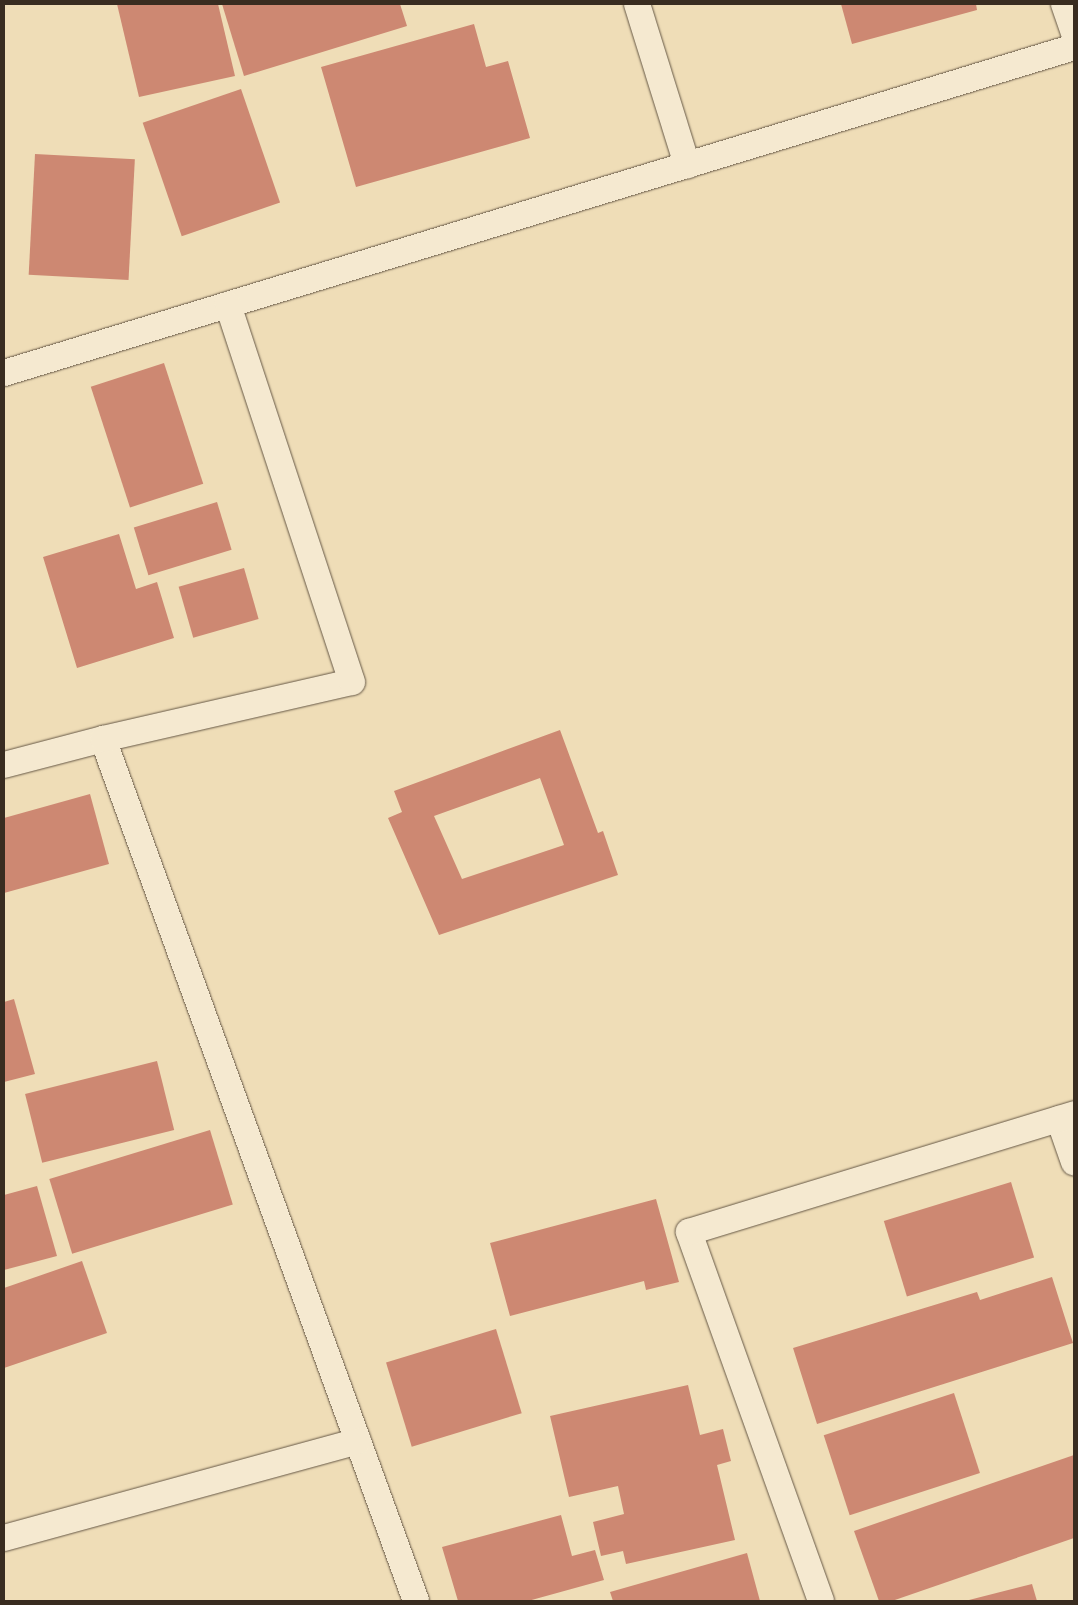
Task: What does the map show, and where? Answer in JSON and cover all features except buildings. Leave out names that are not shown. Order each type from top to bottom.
[{"type":"street","points":[[637,4],[688,165]]},
{"type":"street","points":[[1064,4],[1074,33]]},
{"type":"street","points":[[4,373],[1074,47]]},
{"type":"street","points":[[4,765],[103,739],[352,682],[228,305]]},
{"type":"street","points":[[103,739],[416,1601]]},
{"type":"street","points":[[821,1601],[689,1232],[1067,1117],[1074,1162]]},
{"type":"street","points":[[4,1538],[358,1441]]}]
